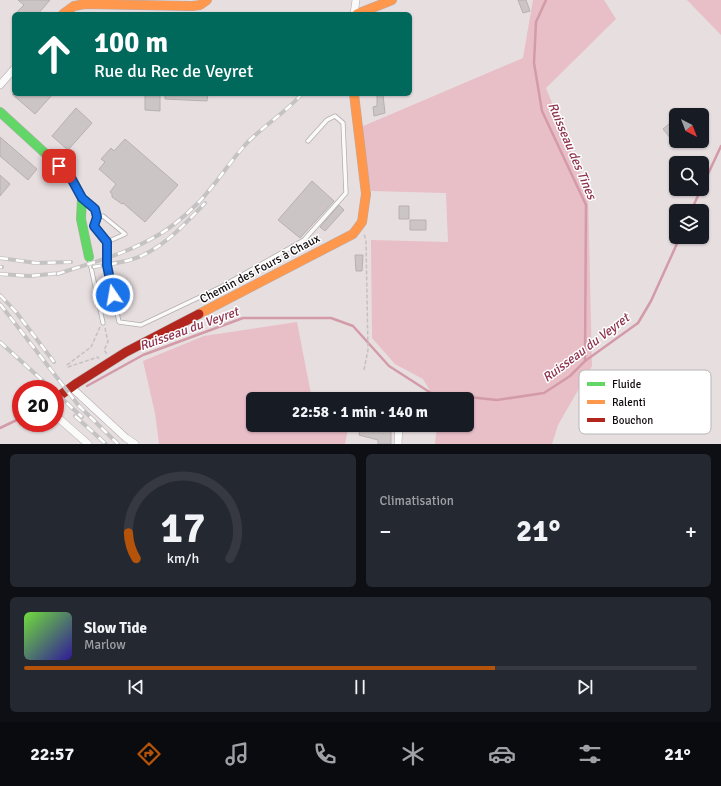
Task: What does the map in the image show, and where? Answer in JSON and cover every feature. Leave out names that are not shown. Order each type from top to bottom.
[{"type":"street","points":[[66,12],[74,3],[192,6],[200,5],[207,0]]},
{"type":"street","points":[[354,12],[356,0]]},
{"type":"street","points":[[362,12],[392,0]]},
{"type":"street","points":[[0,85],[12,71]]},
{"type":"street","points":[[354,96],[366,194],[362,222]]},
{"type":"street","points":[[0,112],[70,176],[82,198],[81,219],[88,257]]},
{"type":"street","name":"Chemin des Fours à Chaux","points":[[64,393],[77,383],[126,352],[353,234],[362,222]]},
{"type":"street","points":[[72,388],[126,438],[135,444]]},
{"type":"street","points":[[64,423],[88,444]]},
{"type":"street","points":[[398,444],[399,432]]},
{"type":"lane","points":[[82,198],[95,209],[97,217],[94,226],[107,242],[107,265],[119,322],[141,325],[221,287],[304,240],[346,193],[343,123],[335,116],[327,120],[308,141]]},
{"type":"lane","points":[[97,217],[104,216],[125,234],[107,242]]},
{"type":"lane","points":[[88,257],[103,322]]},
{"type":"path","points":[[362,222],[366,241],[368,350],[364,370]]},
{"type":"path","points":[[103,322],[108,342],[104,350],[106,353]]},
{"type":"path","points":[[100,360],[98,357],[68,367],[67,365],[91,347],[103,322]]},
{"type":"shaded area","points":[[533,0],[604,0],[616,19],[546,88],[588,193],[592,366],[590,370],[579,370],[579,389],[558,425],[552,444],[435,444],[436,432],[474,432],[474,392],[431,392],[423,379],[395,364],[372,338],[371,240],[448,242],[446,193],[371,191],[361,127],[523,58]]},
{"type":"shaded area","points":[[687,0],[721,0],[721,35]]},
{"type":"shaded area","points":[[297,322],[311,392],[246,392],[246,432],[348,432],[345,444],[159,444],[155,413],[143,361],[204,336]]},
{"type":"building","points":[[18,0],[50,0],[40,12],[17,12],[24,5]]},
{"type":"building","points":[[518,0],[526,0],[530,11],[523,13]]},
{"type":"building","points":[[14,96],[51,96],[35,114]]},
{"type":"building","points":[[145,96],[160,96],[160,111],[145,110]]},
{"type":"building","points":[[165,96],[208,96],[207,101],[165,99]]},
{"type":"building","points":[[377,96],[383,96],[385,113],[374,116],[373,107],[377,106]]},
{"type":"building","points":[[76,108],[92,123],[68,150],[52,136]]},
{"type":"building","points":[[669,124],[669,136],[663,129]]},
{"type":"building","points":[[0,137],[37,169],[28,180],[0,156]]},
{"type":"building","points":[[125,139],[178,185],[145,222],[123,203],[122,204],[112,197],[110,192],[116,184],[99,169],[105,162],[101,159],[111,148],[114,151]]},
{"type":"building","points":[[0,175],[10,184],[0,196]]},
{"type":"building","points":[[312,181],[334,201],[300,238],[278,220]]},
{"type":"building","points":[[339,205],[344,210],[325,231],[320,227]]},
{"type":"building","points":[[399,206],[409,206],[409,219],[399,219]]},
{"type":"building","points":[[410,220],[426,220],[426,230],[410,230]]},
{"type":"building","points":[[355,255],[363,255],[362,271],[356,271]]},
{"type":"building","points":[[360,432],[391,432],[391,444],[378,444],[378,440],[359,435]]},
{"type":"waterway","name":"Ruisseau des Tines","points":[[546,0],[536,22],[534,63],[542,111],[586,205],[585,360]]},
{"type":"waterway","name":"Ruisseau du Veyret","points":[[709,172],[721,146]]},
{"type":"waterway","name":"Ruisseau du Veyret","points":[[694,204],[698,196]]},
{"type":"waterway","name":"Ruisseau du Veyret","points":[[87,386],[143,355],[243,318],[331,318],[353,326],[389,366],[431,393],[497,400],[544,393],[570,376],[585,361],[638,323],[651,301],[677,244]]},
{"type":"waterway","name":"Ruisseau du Veyret","points":[[0,428],[12,422]]},
{"type":"railway","points":[[57,274],[128,250],[140,245],[170,227],[199,202],[245,145],[300,96]]},
{"type":"railway","points":[[93,267],[130,260],[152,250],[162,244],[189,220],[205,203]]},
{"type":"railway","points":[[0,258],[36,263],[71,262]]},
{"type":"railway","points":[[0,274],[29,276],[62,273]]},
{"type":"railway","points":[[0,295],[16,312],[54,362]]},
{"type":"railway","points":[[0,304],[79,406],[118,444]]},
{"type":"railway","points":[[0,342],[42,380]]},
{"type":"railway","points":[[64,400],[82,417]]},
{"type":"railway","points":[[75,416],[106,444]]},
{"type":"traffic: fast","points":[[0,112],[70,176],[82,198],[81,219],[89,257]]},
{"type":"traffic: slow","points":[[66,12],[74,6],[85,4],[192,6],[200,5],[207,0]]},
{"type":"traffic: slow","points":[[362,12],[392,0]]},
{"type":"traffic: slow","points":[[199,314],[353,234],[362,222],[366,194],[354,96]]},
{"type":"traffic: jam","points":[[64,392],[126,352],[199,314]]},
{"type":"route","points":[[59,166],[70,176],[82,198],[95,209],[97,217],[94,226],[107,242],[106,258],[113,295]]}]
